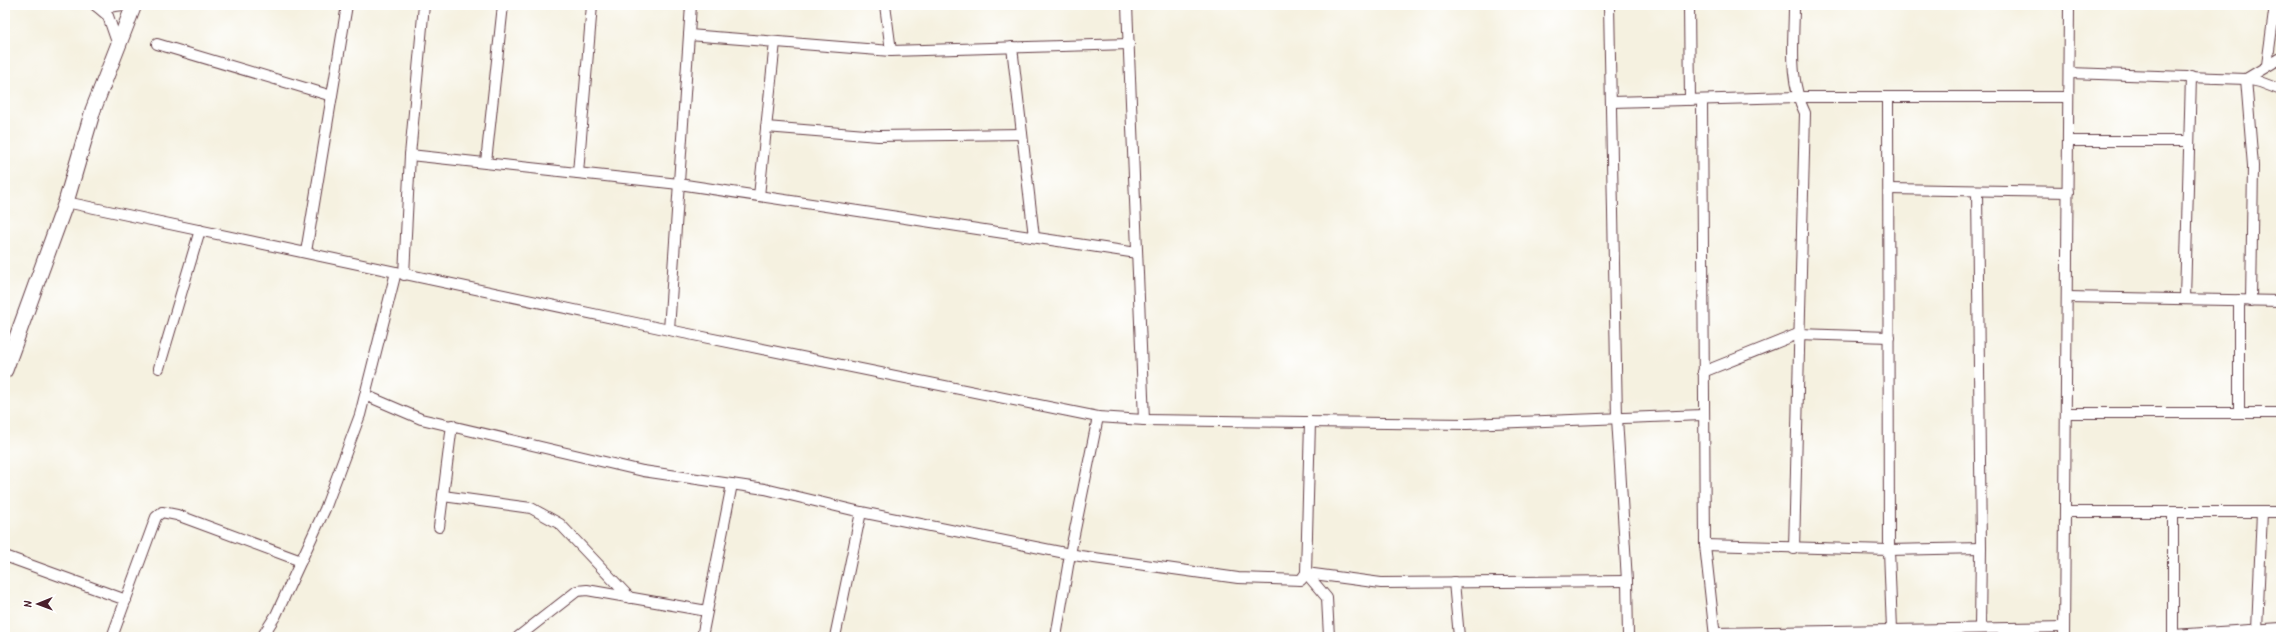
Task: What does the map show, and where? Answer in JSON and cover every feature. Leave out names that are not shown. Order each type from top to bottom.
[{"type":"main road","points":[[5,370],[66,202],[93,110],[134,5]]},
{"type":"street","points":[[95,5],[100,8],[123,5]]},
{"type":"street","points":[[95,5],[108,16],[118,45]]},
{"type":"street","points":[[306,252],[347,5]]},
{"type":"street","points":[[262,637],[276,615],[327,502],[360,415],[400,274],[424,5]]},
{"type":"street","points":[[486,162],[503,5]]},
{"type":"street","points":[[578,173],[592,5]]},
{"type":"street","points":[[669,330],[691,5]]},
{"type":"street","points":[[885,5],[891,51]]},
{"type":"street","points":[[1127,5],[1144,420]]},
{"type":"street","points":[[1609,5],[1617,418],[1627,581],[1628,637]]},
{"type":"street","points":[[1689,5],[1690,100]]},
{"type":"street","points":[[1794,5],[1793,79],[1797,96],[1805,113],[1798,334],[1794,549]]},
{"type":"street","points":[[1702,100],[1705,545],[1715,635],[1811,634],[1980,628],[2064,632],[2069,5]]},
{"type":"street","points":[[2267,65],[2275,5]]},
{"type":"street","points":[[689,35],[891,51],[1129,44]]},
{"type":"street","points":[[759,196],[775,42]]},
{"type":"street","points":[[157,44],[332,96]]},
{"type":"street","points":[[1012,47],[1034,237]]},
{"type":"street","points":[[2246,79],[2267,65],[2281,58]]},
{"type":"street","points":[[2069,73],[2246,79],[2260,82],[2281,90]]},
{"type":"street","points":[[2185,299],[2191,76]]},
{"type":"street","points":[[2246,79],[2253,166],[2250,300]]},
{"type":"street","points":[[1612,102],[1797,96],[1888,98],[2068,97]]},
{"type":"street","points":[[1888,98],[1889,550],[1892,630]]},
{"type":"street","points":[[766,128],[878,136],[1022,134]]},
{"type":"street","points":[[2068,141],[2190,141]]},
{"type":"street","points":[[410,155],[679,184],[1137,253]]},
{"type":"street","points":[[1889,189],[2068,192]]},
{"type":"street","points":[[1977,191],[1981,548],[1980,628]]},
{"type":"street","points":[[66,202],[306,252],[400,274],[1098,417],[1144,420],[1467,424],[1703,415]]},
{"type":"street","points":[[159,368],[200,230]]},
{"type":"street","points":[[2067,297],[2281,301]]},
{"type":"street","points":[[2239,300],[2239,413]]},
{"type":"street","points":[[1703,372],[1798,334],[1889,337]]},
{"type":"street","points":[[365,395],[421,419],[452,425],[643,471],[765,489],[862,512],[1070,554],[1238,578],[1302,580],[1306,573],[1310,422]]},
{"type":"street","points":[[2066,413],[2281,413]]},
{"type":"street","points":[[1056,637],[1070,554],[1098,417]]},
{"type":"street","points":[[439,526],[452,425]]},
{"type":"street","points":[[702,637],[732,484]]},
{"type":"street","points":[[443,496],[531,508],[560,524],[630,598]]},
{"type":"street","points":[[112,637],[156,517],[162,512],[177,515],[301,561]]},
{"type":"street","points":[[835,637],[862,512]]},
{"type":"street","points":[[2065,512],[2281,512]]},
{"type":"street","points":[[2173,512],[2173,636],[2258,630],[2277,631]]},
{"type":"street","points":[[2258,630],[2262,512]]},
{"type":"street","points":[[1705,545],[1794,549],[1889,550],[1981,548]]},
{"type":"street","points":[[5,556],[126,600]]},
{"type":"street","points":[[1306,573],[1381,583],[1627,581]]},
{"type":"street","points":[[1306,573],[1328,598],[1329,637]]},
{"type":"street","points":[[1454,582],[1459,637]]},
{"type":"street","points":[[518,637],[577,591],[707,611]]}]
